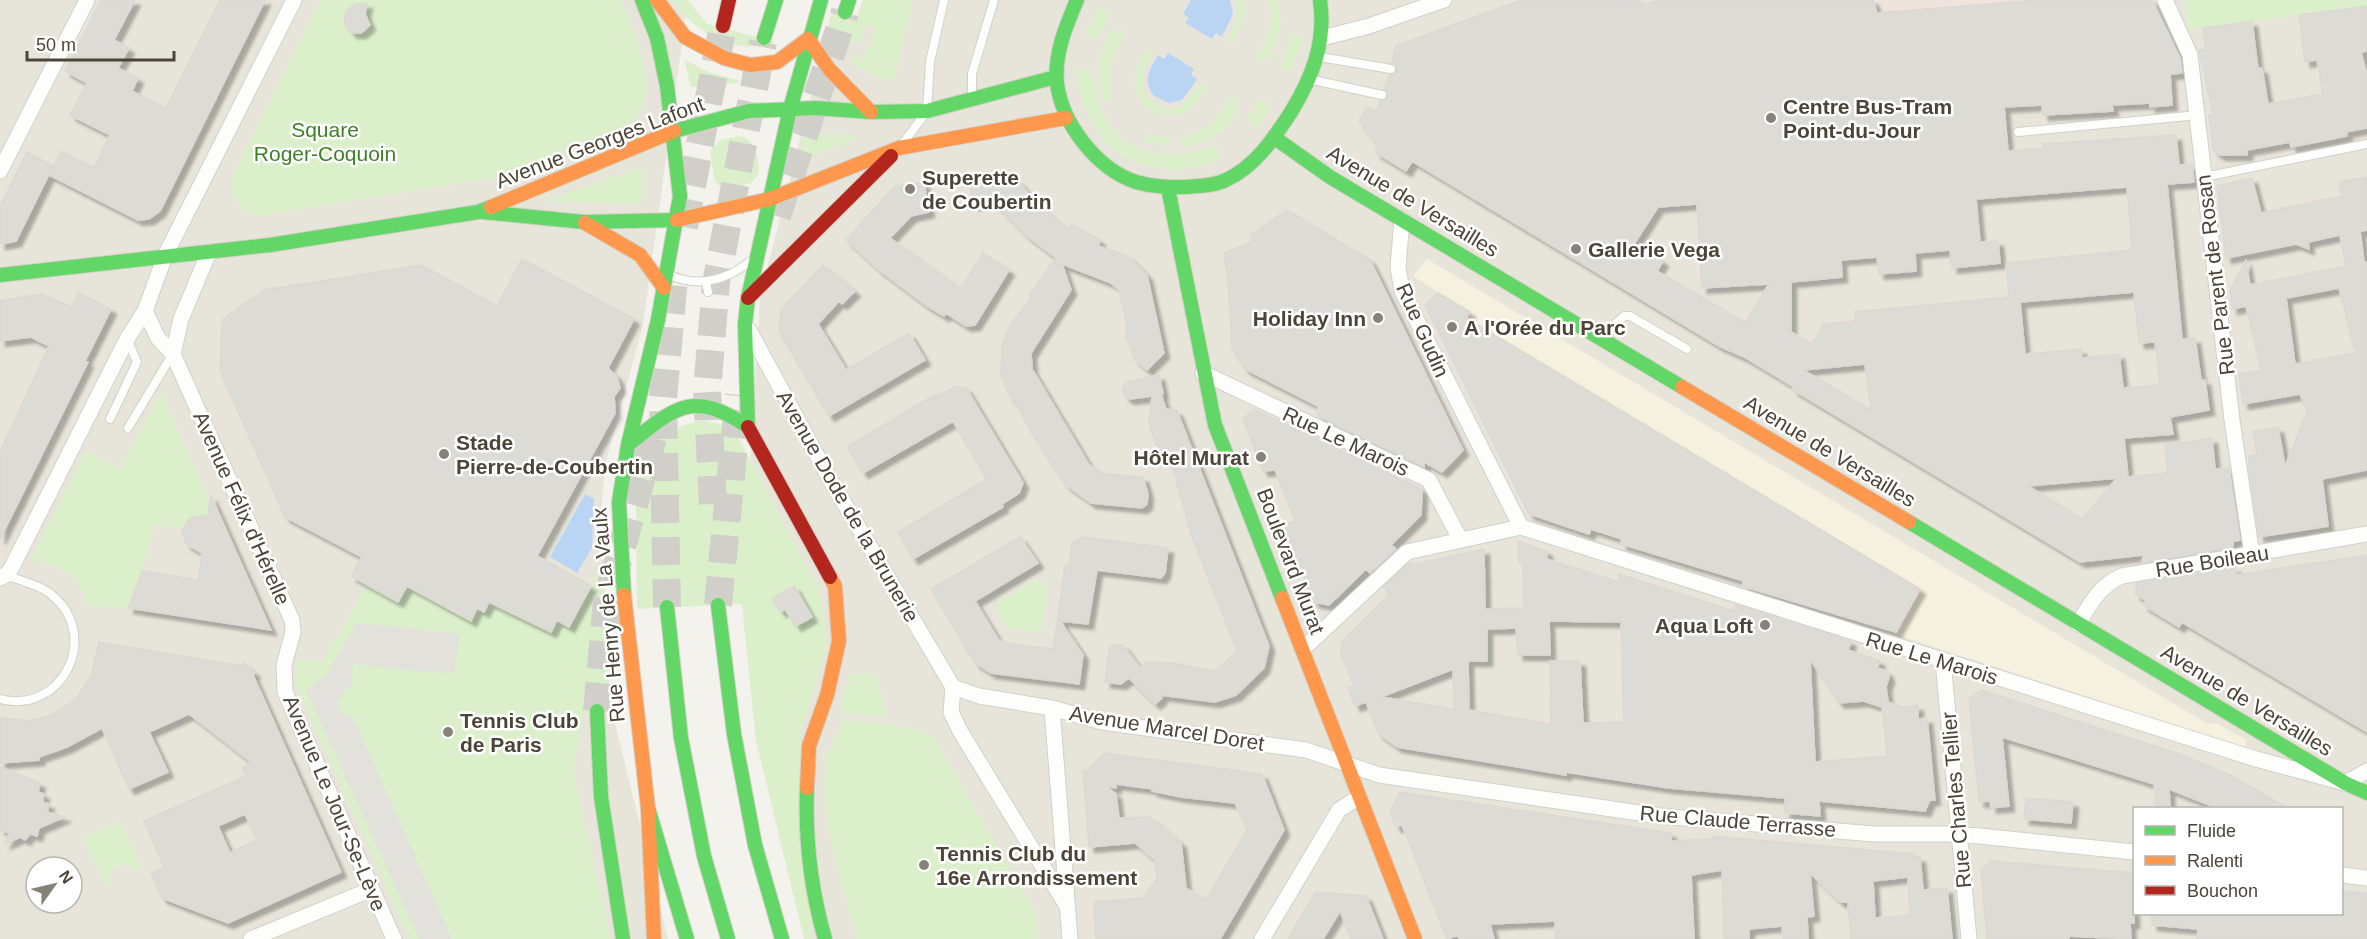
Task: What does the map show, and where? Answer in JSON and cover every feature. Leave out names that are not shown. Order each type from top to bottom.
[{"type":"main road","name":"Rue Henry de La Vaulx","points":[[642,0],[657,38],[674,131],[680,196],[667,274],[628,445],[619,502],[625,615],[648,808],[654,939]]},
{"type":"main road","points":[[657,0],[685,38],[724,58],[741,63],[750,65],[777,62],[808,39]]},
{"type":"main road","points":[[723,0],[723,26],[729,0]]},
{"type":"main road","points":[[764,38],[776,0]]},
{"type":"main road","points":[[748,427],[745,324],[748,298],[790,108],[821,0]]},
{"type":"main road","points":[[1077,0],[1059,42],[1056,77],[1066,118],[1080,138],[1123,178],[1143,186],[1168,188],[1207,186],[1226,180],[1256,160],[1275,138],[1311,80],[1319,57],[1322,38],[1320,0]]},
{"type":"main road","points":[[808,39],[829,69],[871,112]]},
{"type":"main road","name":"Avenue Georges Lafont","points":[[478,212],[674,131],[749,111],[790,108],[871,112],[927,111],[1056,77]]},
{"type":"main road","name":"Avenue Georges Lafont","points":[[0,275],[209,252],[478,212],[584,222],[677,220],[770,199],[899,148],[1066,118]]},
{"type":"main road","name":"Avenue de Versailles","points":[[1275,138],[1330,177],[2345,783],[2367,793]]},
{"type":"main road","points":[[748,298],[899,148]]},
{"type":"main road","name":"Boulevard Murat","points":[[1168,188],[1215,425],[1415,939]]},
{"type":"main road","points":[[584,222],[640,255],[664,288]]},
{"type":"main road","points":[[628,445],[670,413],[696,406],[719,407],[748,427],[835,586],[839,641],[827,695],[809,746],[806,819],[814,903],[825,939]]},
{"type":"main road","points":[[718,605],[734,734],[755,845],[782,939]]},
{"type":"main road","points":[[667,607],[681,738],[704,856],[728,939]]},
{"type":"main road","points":[[597,711],[601,797],[623,939]]},
{"type":"main road","points":[[648,808],[687,939]]},
{"type":"street","points":[[0,171],[87,0]]},
{"type":"street","points":[[3,577],[127,339],[145,312],[165,256],[294,0]]},
{"type":"street","points":[[1322,38],[1369,26],[1444,0]]},
{"type":"street","name":"Rue Parent de Rosan","points":[[2165,0],[2190,55],[2232,420],[2252,555]]},
{"type":"street","name":"Rue Gudin","points":[[1402,220],[1398,273],[1402,291],[1472,434],[1521,527]]},
{"type":"street","points":[[173,354],[181,319],[209,252]]},
{"type":"street","name":"Avenue Félix d'Hérelle","points":[[145,312],[158,338],[173,354],[292,620],[293,632],[284,665]]},
{"type":"street","name":"Avenue Dode de la Brunerie","points":[[745,324],[828,476],[953,687]]},
{"type":"street","name":"Rue Le Marois","points":[[1203,373],[1429,480],[1460,539]]},
{"type":"street","points":[[1303,649],[1407,552],[1521,527]]},
{"type":"street","name":"Rue Le Marois","points":[[1521,527],[2212,745],[2345,783]]},
{"type":"street","name":"Rue Boileau","points":[[2078,624],[2099,591],[2112,580],[2122,576],[2367,534]]},
{"type":"street","name":"Rue Charles Tellier","points":[[1943,661],[1969,939]]},
{"type":"street","name":"Avenue Le Jour-Se-Lève","points":[[284,665],[285,692],[394,939]]},
{"type":"street","points":[[953,687],[951,712],[960,731],[1067,906]]},
{"type":"street","name":"Avenue Marcel Doret","points":[[953,687],[979,696],[1052,708],[1102,722],[1306,750],[1346,763]]},
{"type":"street","points":[[1052,708],[1070,939]]},
{"type":"street","name":"Rue Claude Terrasse","points":[[1346,763],[1379,775],[1660,816],[1874,834],[1960,834],[2133,852]]},
{"type":"street","points":[[2345,783],[2367,771]]},
{"type":"street","points":[[1262,939],[1339,810],[1359,797]]},
{"type":"street","points":[[2343,875],[2367,878]]},
{"type":"street","points":[[251,939],[372,889]]},
{"type":"lane","points":[[899,148],[927,111],[930,62],[944,0]]},
{"type":"lane","points":[[972,98],[972,74],[994,0]]},
{"type":"lane","points":[[1319,57],[1364,62],[1391,69]]},
{"type":"lane","points":[[1311,80],[1382,95]]},
{"type":"lane","points":[[2018,132],[2188,116]]},
{"type":"lane","points":[[2204,177],[2367,144]]},
{"type":"lane","points":[[667,274],[677,279],[706,283],[741,268],[758,255]]},
{"type":"lane","points":[[706,283],[708,292]]},
{"type":"lane","points":[[1600,338],[1624,316],[1630,316],[1687,349]]},
{"type":"lane","points":[[110,419],[137,362],[127,339]]},
{"type":"lane","points":[[128,428],[173,354]]},
{"type":"lane","points":[[0,699],[27,701],[54,688],[71,665],[76,640],[74,627],[65,609],[52,595],[3,577]]},
{"type":"shaded area","points":[[0,0],[688,0],[643,325],[605,465],[601,511],[610,703],[668,939],[0,939]]},
{"type":"shaded area","points":[[863,0],[2367,0],[2367,939],[804,939],[756,740],[742,603],[760,297],[833,9],[857,17]]},
{"type":"shaded area","points":[[1873,0],[2037,0],[1877,13]]},
{"type":"shaded area","points":[[1427,259],[2208,724],[2216,723],[2246,740],[2246,746],[2241,747],[1895,634],[1920,589],[1466,318],[1469,312],[1413,276]]},
{"type":"shaded area","points":[[357,623],[460,634],[454,674],[353,664],[352,684],[340,697],[337,707],[340,712],[353,718],[452,939],[419,939],[306,690],[326,675]]},
{"type":"green space","name":"Square Roger-Coquoin","points":[[320,0],[621,0],[643,62],[645,94],[641,108],[633,120],[582,146],[547,161],[493,178],[265,215],[246,212],[232,194],[232,177]],"holes":[[[355,4],[369,24],[361,33],[349,31],[344,21],[346,11]]]},
{"type":"green space","points":[[672,0],[688,0],[707,24],[776,42],[761,46],[746,46],[718,39],[692,23]]},
{"type":"green space","points":[[863,0],[913,0],[894,78],[890,80],[879,78],[852,62],[854,55],[865,59],[875,28],[866,25],[862,41],[832,44],[829,21],[833,9],[857,17]]},
{"type":"green space","points":[[1236,0],[1243,0],[1246,14],[1233,43],[1227,39],[1239,17]]},
{"type":"green space","points":[[1269,0],[1278,0],[1281,23],[1271,58],[1268,57],[1261,62],[1255,58],[1269,30],[1271,16]]},
{"type":"green space","points":[[2185,0],[2367,0],[2367,6],[2188,30]]},
{"type":"green space","points":[[1100,7],[1111,13],[1096,39],[1085,33]]},
{"type":"green space","points":[[1119,29],[1126,34],[1111,64],[1110,80],[1113,97],[1104,101],[1099,74],[1101,57],[1110,32]]},
{"type":"green space","points":[[1292,34],[1303,36],[1290,73],[1280,67]]},
{"type":"green space","points":[[1147,49],[1153,53],[1144,70],[1143,90],[1158,107],[1174,108],[1188,99],[1201,82],[1208,86],[1191,109],[1177,115],[1168,115],[1150,109],[1143,102],[1135,85],[1135,75],[1138,64]]},
{"type":"green space","points":[[684,59],[711,73],[738,80],[738,83],[691,87]]},
{"type":"green space","points":[[1077,70],[1091,70],[1103,115],[1124,140],[1138,148],[1168,154],[1185,154],[1216,145],[1221,158],[1195,167],[1169,169],[1146,165],[1124,156],[1106,141],[1092,122],[1082,98]]},
{"type":"green space","points":[[1231,98],[1237,102],[1235,105],[1239,112],[1227,125],[1214,136],[1200,143],[1183,147],[1181,138],[1211,124]]},
{"type":"green space","points":[[1260,99],[1271,105],[1257,128],[1246,121]]},
{"type":"green space","points":[[804,133],[853,136],[854,138],[801,161],[798,159]]},
{"type":"green space","points":[[1146,134],[1170,139],[1170,147],[1143,141]]},
{"type":"green space","points":[[739,136],[749,141],[756,151],[759,163],[758,175],[751,183],[727,190],[715,182],[710,151],[720,140]]},
{"type":"green space","points":[[641,167],[641,203],[546,201]]},
{"type":"green space","points":[[161,393],[210,502],[207,518],[190,518],[182,528],[155,524],[142,571],[128,608],[86,605],[80,586],[67,573],[31,558],[86,451],[120,470]]},
{"type":"green space","points":[[700,421],[720,424],[737,435],[817,587],[826,624],[825,653],[800,733],[812,939],[804,938],[756,740],[742,604],[637,609],[636,491],[643,465],[664,436],[686,424]]},
{"type":"green space","name":"Tennis Club de Paris","points":[[604,562],[610,703],[584,711],[573,771],[611,939],[409,939],[295,684],[297,659],[323,662],[367,585],[398,602],[407,586],[471,620],[477,608],[485,612],[491,599],[522,619],[524,617],[551,632],[557,620],[569,626]]},
{"type":"green space","points":[[1036,580],[1043,581],[1048,587],[1042,629],[1037,633],[1007,628],[996,609],[998,602]]},
{"type":"green space","points":[[849,674],[876,674],[887,716],[838,713]]},
{"type":"green space","name":"Tennis Club du 16e Arrondissement","points":[[844,720],[913,727],[934,739],[1035,911],[1038,939],[857,939],[832,846],[825,795],[824,773],[828,753]]},
{"type":"green space","points":[[120,821],[141,868],[134,871],[128,865],[118,865],[110,873],[110,884],[106,886],[83,838]]},
{"type":"water","points":[[1191,0],[1230,0],[1233,14],[1222,37],[1216,33],[1212,39],[1185,23],[1189,18],[1183,14]]},
{"type":"water","points":[[1168,53],[1194,69],[1191,75],[1197,79],[1182,100],[1169,103],[1153,95],[1148,85],[1150,70],[1158,55],[1164,59]]},
{"type":"water","points":[[585,494],[594,499],[592,548],[577,573],[550,557]]},
{"type":"building","points":[[101,0],[135,0],[114,40],[129,48],[118,68],[138,78],[132,91],[166,108],[220,0],[265,0],[160,211],[149,219],[138,220],[49,175],[61,151],[94,168],[110,135],[70,115],[87,83],[65,71]]},
{"type":"building","points":[[1521,0],[1640,0],[1642,6],[1658,0],[1873,0],[1877,13],[2037,0],[2152,0],[2180,58],[2182,73],[2170,74],[2172,105],[2150,107],[2150,103],[2112,105],[2113,111],[2043,115],[2042,105],[2004,107],[2008,151],[2044,148],[2043,144],[2176,135],[2179,165],[2192,164],[2194,182],[2167,184],[2182,339],[2195,338],[2201,380],[2205,380],[2209,410],[2170,417],[2173,434],[2124,438],[2128,477],[2168,473],[2165,445],[2212,438],[2215,469],[2229,468],[2240,540],[2233,541],[2233,547],[2142,563],[2143,555],[2080,562],[1792,389],[1794,387],[1746,358],[1719,346],[1412,161],[1406,171],[1375,152],[1378,146],[1359,121],[1367,107],[1376,112],[1380,101],[1388,97],[1384,90],[1389,75],[1394,74],[1397,69],[1392,63],[1395,46]],"holes":[[[2127,187],[2132,250],[2006,263],[2009,297],[1855,312],[1856,321],[1824,324],[1812,344],[1791,332],[1791,282],[1842,277],[1841,260],[1877,257],[1879,274],[1916,271],[1915,253],[1950,250],[1952,268],[2000,263],[1998,241],[1980,242],[1976,199]],[[1697,204],[1702,288],[1769,284],[1745,323],[1657,271],[1663,261],[1634,244],[1658,207]],[[2134,292],[2139,343],[2155,342],[2160,385],[2123,388],[2119,354],[2082,358],[2081,349],[2025,354],[2020,302]],[[1865,364],[1871,410],[1803,370]],[[2117,478],[2082,519],[2028,486]]]},
{"type":"building","points":[[367,3],[365,14],[370,25],[361,33],[352,33],[344,23],[346,11],[355,4]]},
{"type":"building","points":[[2367,6],[2367,51],[2361,52],[2367,75],[2367,128],[2346,132],[2347,136],[2291,147],[2290,142],[2247,150],[2247,155],[2220,155],[2213,150],[2209,115],[2213,114],[2199,50],[2206,50],[2203,28],[2252,21],[2258,69],[2262,68],[2268,104],[2323,94],[2317,60],[2305,62],[2299,15]]},
{"type":"building","points":[[27,152],[53,166],[16,241],[0,244],[0,206]]},
{"type":"building","points":[[995,170],[1019,181],[1034,201],[1067,229],[1071,224],[1100,240],[1098,246],[1128,256],[1147,275],[1164,353],[1147,370],[1134,359],[1126,335],[1127,326],[1119,290],[1111,283],[1062,264],[1071,290],[1031,353],[1032,369],[1089,465],[1103,474],[1143,477],[1148,494],[1147,504],[1142,508],[1091,503],[1066,485],[1031,432],[1015,401],[1010,397],[1001,376],[1002,344],[1012,323],[1030,299],[1031,292],[1056,258],[1027,236],[999,207],[991,202],[973,205],[968,175]]},
{"type":"building","points":[[2367,177],[2367,230],[2360,231],[2364,262],[2367,262],[2367,470],[2322,479],[2328,526],[2259,537],[2249,466],[2249,456],[2257,455],[2253,431],[2278,427],[2285,466],[2307,412],[2300,394],[2243,404],[2239,374],[2261,370],[2246,306],[2232,309],[2230,290],[2246,261],[2250,285],[2346,266],[2340,235],[2308,242],[2309,249],[2296,244],[2226,258],[2217,186],[2252,178],[2261,213],[2342,196],[2339,182]],"holes":[[[2339,288],[2355,353],[2295,364],[2286,298]]]},
{"type":"building","points":[[924,182],[929,212],[911,216],[890,238],[961,289],[983,253],[1009,270],[975,325],[966,326],[946,313],[944,316],[927,306],[879,270],[846,240],[895,186]]},
{"type":"building","points":[[1287,210],[1370,260],[1463,450],[1442,472],[1424,462],[1424,467],[1317,416],[1318,406],[1245,369],[1232,349],[1224,253],[1253,241],[1250,235]]},
{"type":"building","name":"Stade Pierre-de-Coubertin","points":[[522,259],[634,319],[608,368],[617,377],[620,388],[614,396],[615,413],[537,556],[591,586],[569,627],[557,620],[551,632],[489,602],[484,612],[477,608],[471,621],[407,586],[398,602],[351,576],[362,557],[285,517],[220,371],[222,320],[264,290],[421,265],[497,306]]},
{"type":"building","points":[[823,265],[855,291],[842,304],[839,301],[818,324],[846,370],[909,333],[925,360],[829,416],[779,331],[781,309]]},
{"type":"building","points":[[78,293],[111,309],[85,361],[88,362],[0,539],[0,452],[49,346],[31,337],[0,341],[0,301],[41,294],[72,307]]},
{"type":"building","points":[[1438,293],[1470,312],[1466,318],[1920,589],[1896,632],[1742,586],[1744,581],[1621,544],[1622,539],[1591,529],[1589,534],[1529,514],[1425,305]]},
{"type":"building","points":[[1159,375],[1163,394],[1161,394],[1166,409],[1177,411],[1269,646],[1264,668],[1236,695],[1215,702],[1160,695],[1162,698],[1155,704],[1129,678],[1121,684],[1105,682],[1109,648],[1115,644],[1123,645],[1140,668],[1147,662],[1174,663],[1211,671],[1219,668],[1237,651],[1191,534],[1176,480],[1181,481],[1157,447],[1149,423],[1152,396],[1130,399],[1125,397],[1122,388],[1127,382]]},
{"type":"building","points":[[956,386],[966,388],[1023,483],[1019,493],[1002,504],[1003,507],[913,559],[898,532],[987,479],[953,421],[863,473],[847,447],[936,394],[938,396]]},
{"type":"building","points":[[1254,409],[1422,489],[1421,515],[1391,545],[1396,549],[1370,573],[1366,569],[1329,605],[1314,602],[1284,525],[1295,521],[1275,470],[1263,471],[1243,419]]},
{"type":"building","points":[[211,496],[271,630],[128,608],[142,571],[198,580],[202,553],[186,544],[182,531],[190,518],[208,515]]},
{"type":"building","points":[[1020,537],[1038,563],[975,601],[998,639],[1004,643],[1053,649],[1065,565],[1069,566],[1072,543],[1082,537],[1168,548],[1165,573],[1161,578],[1097,570],[1088,624],[1060,621],[1083,655],[1079,684],[991,673],[975,663],[931,589]]},
{"type":"building","points":[[1518,541],[1547,551],[1547,559],[1619,582],[1619,574],[1734,611],[1736,605],[1851,641],[1848,650],[1880,661],[1877,668],[1887,671],[1889,677],[1886,687],[1888,702],[1904,707],[1918,705],[1918,719],[1927,718],[1935,800],[1930,800],[1925,811],[1819,801],[1820,816],[1785,813],[1785,798],[1669,788],[1566,772],[1566,775],[1397,747],[1378,733],[1366,702],[1355,706],[1348,688],[1354,686],[1340,651],[1343,640],[1390,594],[1383,587],[1409,563],[1411,565],[1484,549],[1485,609],[1524,608],[1523,562],[1519,562]],"holes":[[[1549,621],[1621,622],[1624,722],[1583,723],[1580,661],[1550,661],[1551,724],[1469,710],[1468,661],[1487,661],[1487,629],[1516,628],[1518,655],[1550,655]],[[1810,659],[1839,703],[1863,701],[1882,707],[1887,756],[1815,762]],[[1453,669],[1454,709],[1381,697]]]},
{"type":"building","points":[[2367,555],[2367,732],[2182,622],[2179,627],[2143,605],[2146,600],[2135,594],[2137,583],[2235,567],[2236,575]]},
{"type":"building","points":[[794,586],[812,617],[796,626],[785,609],[781,612],[772,599]]},
{"type":"building","points":[[99,642],[241,666],[244,663],[255,673],[253,675],[341,872],[228,923],[162,898],[151,873],[164,867],[144,821],[246,776],[242,768],[252,763],[189,714],[149,732],[168,772],[129,789],[102,728],[67,747],[39,757],[39,760],[0,763],[0,717],[28,721],[52,715],[78,696],[91,676]],"holes":[[[245,814],[257,840],[230,853],[218,826]]]},
{"type":"building","points":[[1981,690],[2179,754],[2228,774],[2285,807],[2214,807],[2169,789],[2170,807],[2156,807],[2154,784],[2002,737],[2009,806],[1991,808],[1990,801],[1979,802],[1969,699]]},
{"type":"building","points":[[1105,753],[1262,774],[1284,830],[1220,939],[1096,939],[1094,902],[1142,898],[1157,879],[1155,860],[1135,843],[1089,847],[1083,770],[1086,772]],"holes":[[[1116,784],[1153,789],[1152,791],[1181,797],[1235,803],[1247,830],[1206,900],[1186,888],[1181,843],[1150,817],[1119,818],[1116,794],[1106,786],[1116,788]]]},
{"type":"building","points":[[0,767],[40,783],[38,792],[44,794],[42,802],[49,804],[47,812],[65,817],[39,828],[37,836],[30,834],[25,840],[20,837],[5,844],[9,833],[0,830]]},
{"type":"building","points":[[1400,792],[1671,833],[1671,841],[1713,839],[1712,836],[1914,854],[1914,857],[1920,857],[1923,890],[1947,888],[1952,939],[1851,939],[1848,902],[1840,902],[1810,873],[1814,916],[1807,917],[1808,939],[1783,939],[1782,926],[1749,929],[1749,939],[1724,939],[1722,870],[1691,875],[1694,939],[1555,939],[1555,921],[1490,924],[1494,939],[1459,939],[1458,935],[1447,939],[1402,825],[1396,827],[1390,812]],"holes":[[[1908,877],[1910,915],[1875,918],[1873,881]]]},
{"type":"building","points":[[2026,798],[2073,802],[2071,823],[2024,819]]},
{"type":"building","points":[[1991,861],[2133,873],[2134,923],[2130,923],[2131,939],[2068,936],[2069,939],[1987,939],[1981,871]]},
{"type":"building","points":[[2343,891],[2367,893],[2367,939],[2197,939],[2198,929],[2152,925],[2152,915],[2343,915]]},
{"type":"building","points":[[1315,892],[1366,896],[1383,939],[1351,939],[1340,911],[1323,939],[1288,939]]},
{"type":"tunnel","points":[[777,216],[845,12]]},
{"type":"tunnel","points":[[684,227],[722,31]]},
{"type":"tunnel","points":[[713,504],[707,391],[716,283],[763,42]]},
{"type":"tunnel","points":[[667,607],[663,399],[674,278]]},
{"type":"tunnel","points":[[718,605],[739,395]]},
{"type":"tunnel","points":[[597,711],[607,600],[656,427]]},
{"type":"traffic: fast","points":[[624,595],[619,502],[628,445],[658,320],[680,196],[667,86],[657,38],[642,0]]},
{"type":"traffic: fast","points":[[764,38],[776,0]]},
{"type":"traffic: fast","points":[[790,109],[821,0]]},
{"type":"traffic: fast","points":[[845,12],[849,0]]},
{"type":"traffic: fast","points":[[1077,0],[1057,61],[1057,83],[1066,114],[1084,143],[1108,167],[1136,182],[1167,187],[1206,185],[1226,180],[1255,159],[1278,132],[1299,99],[1316,58],[1321,30],[1320,0]]},
{"type":"traffic: fast","points":[[674,131],[749,111],[815,108],[871,112],[927,111],[1056,77]]},
{"type":"traffic: fast","points":[[748,427],[745,324],[748,298],[790,109]]},
{"type":"traffic: fast","points":[[1275,138],[1330,177],[1682,387]]},
{"type":"traffic: fast","points":[[1168,188],[1215,425],[1282,598]]},
{"type":"traffic: fast","points":[[0,275],[270,245],[478,212],[491,207]]},
{"type":"traffic: fast","points":[[482,212],[584,222],[677,220]]},
{"type":"traffic: fast","points":[[628,445],[672,413],[698,406],[713,408],[748,427]]},
{"type":"traffic: fast","points":[[1909,522],[2345,783],[2367,793]]},
{"type":"traffic: fast","points":[[718,605],[734,734],[755,845],[782,939]]},
{"type":"traffic: fast","points":[[667,607],[681,738],[704,856],[728,939]]},
{"type":"traffic: fast","points":[[597,711],[601,797],[623,939]]},
{"type":"traffic: fast","points":[[807,788],[810,864],[825,939]]},
{"type":"traffic: fast","points":[[648,808],[687,939]]},
{"type":"traffic: slow","points":[[657,0],[685,37],[724,58],[750,65],[777,62],[808,39],[829,69],[871,112]]},
{"type":"traffic: slow","points":[[677,220],[770,199],[899,148],[1066,118]]},
{"type":"traffic: slow","points":[[491,207],[674,131]]},
{"type":"traffic: slow","points":[[585,223],[640,255],[664,288]]},
{"type":"traffic: slow","points":[[1682,387],[1909,522]]},
{"type":"traffic: slow","points":[[807,788],[809,746],[827,695],[839,641],[835,586],[830,577]]},
{"type":"traffic: slow","points":[[624,595],[648,808],[654,939]]},
{"type":"traffic: slow","points":[[1282,598],[1415,939]]},
{"type":"traffic: jam","points":[[723,26],[729,0]]},
{"type":"traffic: jam","points":[[748,298],[891,156]]},
{"type":"traffic: jam","points":[[748,427],[830,577]]},
{"type":"place","name":"Centre Bus-Tram Point-du-Jour","points":[[1771,118]]},
{"type":"place","name":"Superette de Coubertin","points":[[910,189]]},
{"type":"place","name":"Gallerie Vega","points":[[1576,249]]},
{"type":"place","name":"Holiday Inn","points":[[1378,318]]},
{"type":"place","name":"A l'Orée du Parc","points":[[1452,327]]},
{"type":"place","name":"Stade Pierre-de-Coubertin","points":[[444,454]]},
{"type":"place","name":"Hôtel Murat","points":[[1261,457]]},
{"type":"place","name":"Aqua Loft","points":[[1765,625]]},
{"type":"place","name":"Tennis Club de Paris","points":[[448,732]]},
{"type":"place","name":"Tennis Club du 16e Arrondissement","points":[[924,865]]}]
